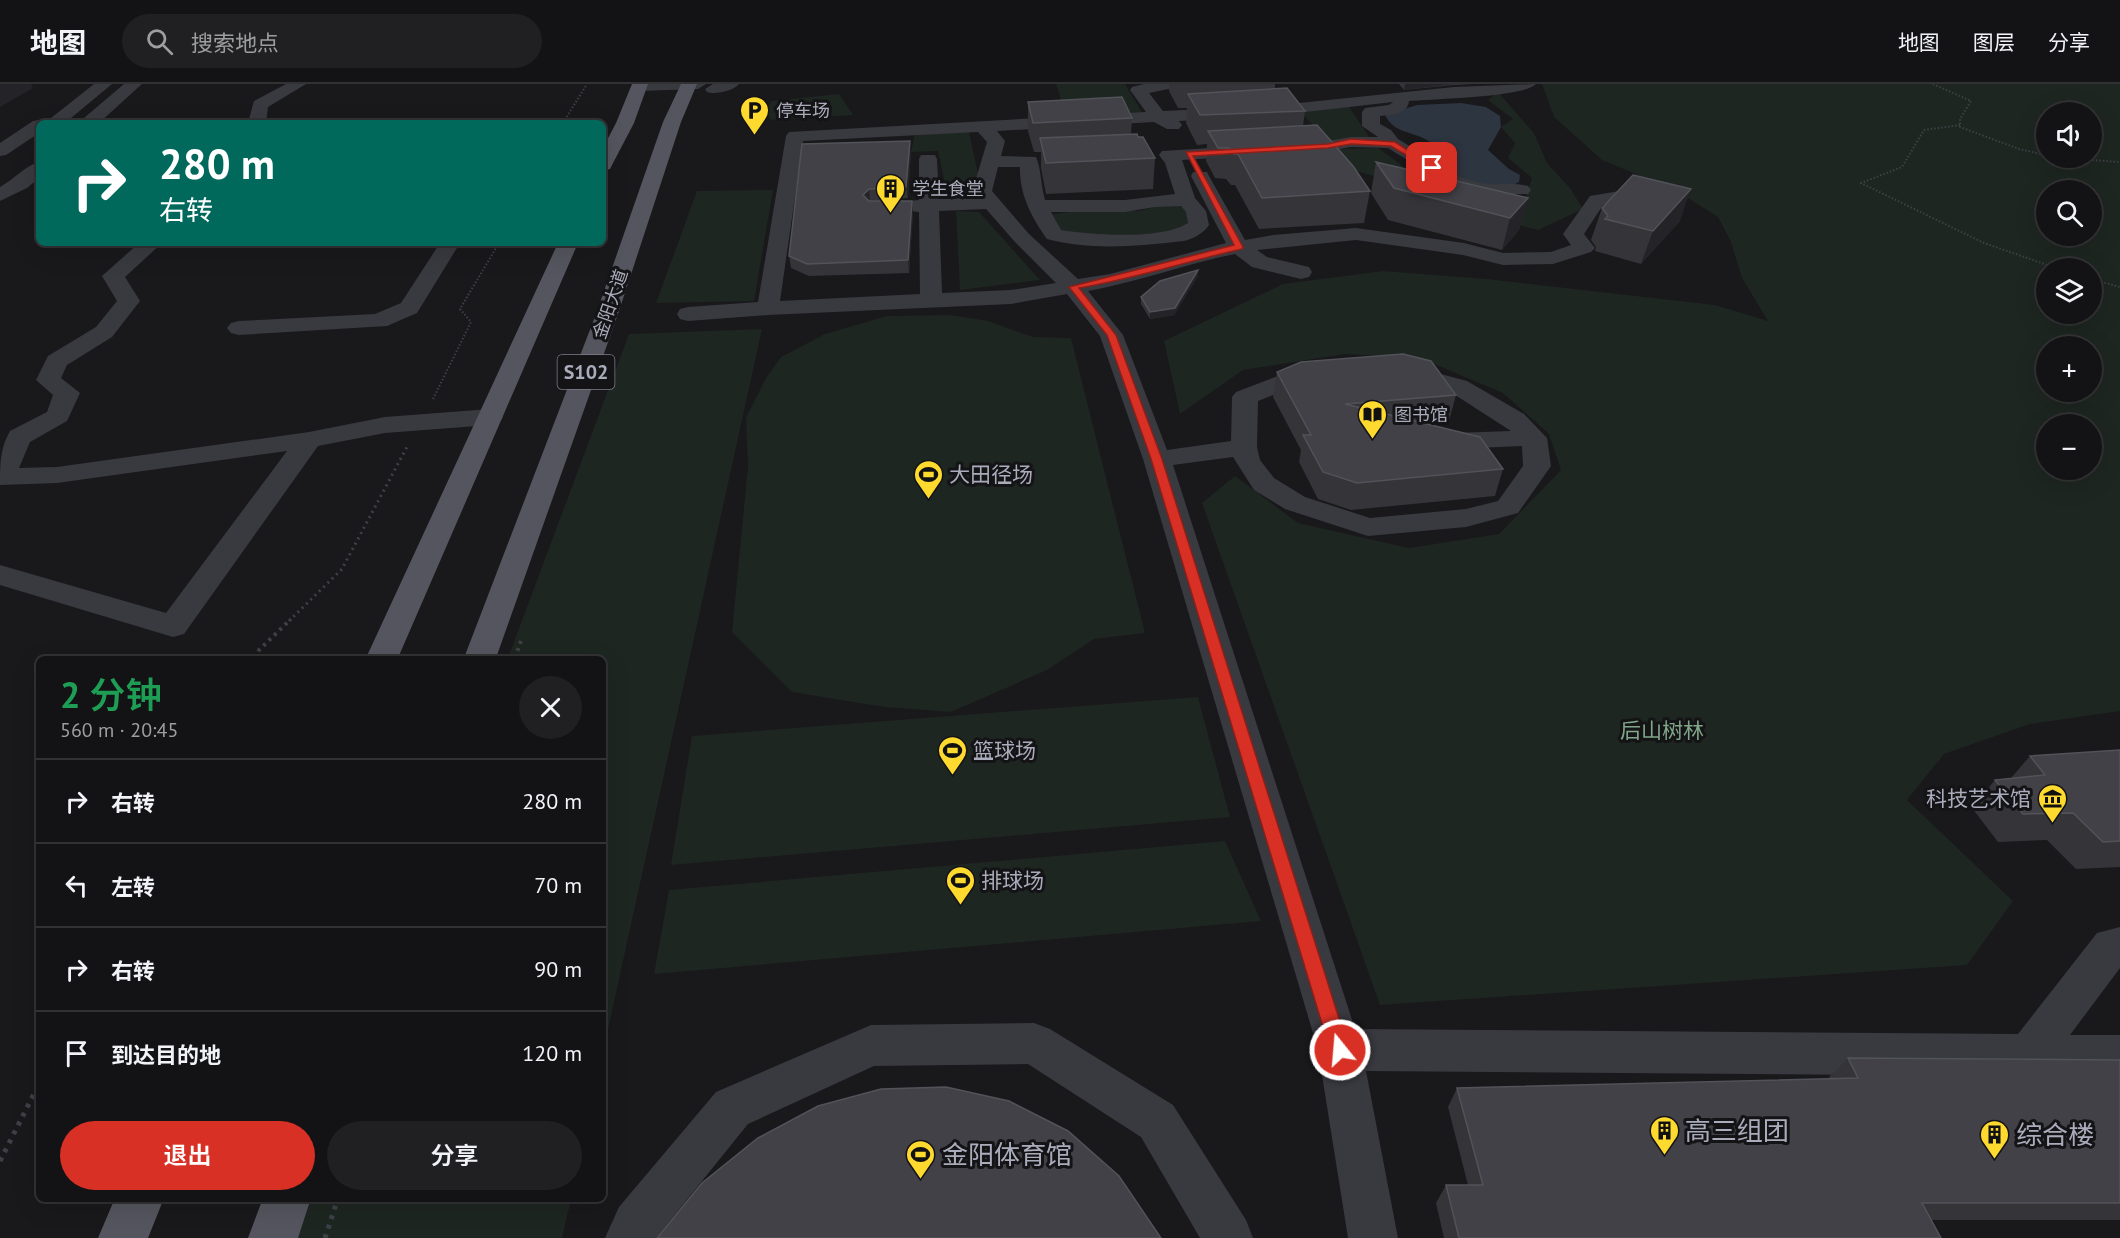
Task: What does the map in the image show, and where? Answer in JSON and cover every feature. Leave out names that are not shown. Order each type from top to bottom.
[{"type":"main road","points":[[606,159],[640,85]]},
{"type":"main road","name":"金阳大道","points":[[481,656],[607,314],[672,122],[694,88]]},
{"type":"main road","points":[[624,123],[672,122]]},
{"type":"main road","points":[[383,656],[567,246]]},
{"type":"main road","points":[[123,1238],[138,1202]]},
{"type":"main road","points":[[273,1238],[286,1202]]},
{"type":"street","points":[[45,120],[90,84]]},
{"type":"street","points":[[58,120],[104,84]]},
{"type":"street","points":[[93,120],[134,84]]},
{"type":"street","points":[[258,120],[260,105],[298,84]]},
{"type":"street","points":[[640,85],[694,88],[731,84]]},
{"type":"street","points":[[1172,84],[1138,90],[1159,118],[1173,124],[1239,247],[1260,262],[1302,272]]},
{"type":"street","points":[[768,308],[795,136],[1270,111],[1340,101],[1516,88],[1528,84]]},
{"type":"street","points":[[1456,91],[1443,104],[1401,103],[1395,110],[1371,112],[1371,126],[1385,134],[1392,143],[1456,182],[1481,189],[1521,190]]},
{"type":"street","points":[[983,126],[996,141],[982,192],[1022,238],[1073,287],[1111,335],[1157,459],[1340,1050],[1373,1238]]},
{"type":"street","points":[[0,151],[36,127]]},
{"type":"street","points":[[0,159],[36,135]]},
{"type":"street","points":[[1144,156],[1328,146],[1351,142],[1392,143]]},
{"type":"street","points":[[1328,146],[1339,164]]},
{"type":"street","points":[[1029,161],[1028,178],[1037,206],[1053,235],[1091,241],[1138,240],[1184,235],[1199,225],[1196,211],[1186,200],[1174,161],[1168,155]]},
{"type":"street","points":[[928,159],[931,301]]},
{"type":"street","points":[[990,162],[1052,160]]},
{"type":"street","points":[[0,195],[20,184],[36,171]]},
{"type":"street","points":[[688,314],[1011,297],[1112,280],[1208,253],[1239,247],[1273,241],[1356,234],[1381,228],[1503,259],[1553,258],[1584,248],[1573,234],[1597,200],[1637,194]]},
{"type":"street","points":[[1037,206],[1125,206],[1155,201],[1186,200]]},
{"type":"street","points":[[888,207],[992,203]]},
{"type":"street","points":[[148,246],[113,276],[129,301],[104,332],[57,361],[48,380],[67,393],[58,416],[19,437],[1,477],[57,475],[309,440],[385,425],[490,417]]},
{"type":"street","points":[[239,328],[379,321],[409,308],[448,246]]},
{"type":"street","points":[[1344,368],[1322,367],[1245,397],[1244,447],[1247,460],[1264,483],[1295,503],[1368,527],[1466,518],[1508,507],[1537,466],[1534,438],[1515,420],[1458,386],[1398,370],[1377,369]]},
{"type":"street","points":[[1453,441],[1534,438]]},
{"type":"street","points":[[0,575],[173,626],[309,440]]},
{"type":"street","points":[[1157,459],[1244,447]]},
{"type":"street","points":[[2029,1055],[2112,946],[2120,945]]},
{"type":"street","points":[[630,1238],[636,1224],[732,1107],[871,1046],[1034,1043],[1156,1120],[1228,1238]]},
{"type":"street","points":[[1340,1050],[2120,1056]]},
{"type":"path","points":[[565,120],[587,84]]},
{"type":"path","points":[[1933,84],[1971,101],[1960,119],[1960,128],[2036,152]]},
{"type":"path","points":[[1960,125],[1924,130],[1902,167],[1892,173],[1861,183],[1984,243],[2036,261]]},
{"type":"path","points":[[2102,161],[2120,162]]},
{"type":"path","points":[[256,656],[259,650],[342,568],[421,422],[471,322],[460,309],[497,246]]},
{"type":"path","points":[[2102,282],[2120,287]]},
{"type":"path","points":[[0,1161],[36,1090]]},
{"type":"path","points":[[325,1238],[337,1202]]},
{"type":"green space","points":[[1056,84],[1125,84],[1143,114],[1066,115]]},
{"type":"green space","name":"后山树林","points":[[1542,84],[2120,84],[2120,711],[2030,724],[1944,754],[1907,800],[2013,901],[1967,965],[1380,1005],[1202,503],[1235,476],[1298,523],[1409,548],[1499,534],[1561,470],[1549,434],[1503,393],[1420,358],[1345,354],[1243,370],[1180,414],[1164,341],[1283,284],[1383,271],[1487,279],[1715,305],[1768,321],[1742,278],[1731,242],[1718,217],[1677,191],[1602,160],[1554,117]]},
{"type":"green space","points":[[1498,92],[1534,133],[1547,163],[1570,188],[1583,209],[1538,230],[1413,198],[1401,184],[1353,170],[1338,149],[1378,148],[1414,174],[1483,193],[1526,196],[1532,178],[1508,158],[1515,143],[1501,127],[1513,119],[1488,100]]},
{"type":"green space","points":[[839,94],[853,115],[771,120],[766,113],[771,101]]},
{"type":"green space","points":[[1347,104],[1372,141],[1330,142],[1300,112]]},
{"type":"green space","points":[[969,132],[982,192],[947,193],[938,151],[911,152],[915,133]]},
{"type":"green space","points":[[773,190],[754,301],[656,303],[697,191]]},
{"type":"green space","points":[[1174,201],[1187,208],[1188,227],[1167,233],[1086,237],[1053,228],[1048,215],[1092,209],[1140,211]]},
{"type":"green space","points":[[956,211],[979,212],[1040,280],[960,290]]},
{"type":"green space","name":"大田径场","points":[[950,315],[988,321],[1033,337],[1071,338],[1145,633],[1094,639],[1047,670],[951,712],[884,707],[792,692],[732,632],[748,466],[746,418],[766,378],[781,357],[825,334],[887,316]]},
{"type":"green space","points":[[762,329],[606,1038],[606,656],[509,656],[629,334]]},
{"type":"green space","name":"篮球场","points":[[1198,697],[1230,817],[671,865],[692,736]]},
{"type":"green space","name":"排球场","points":[[1225,841],[1261,921],[654,974],[669,890]]},
{"type":"green space","points":[[306,1202],[570,1202],[562,1238],[292,1238]]},
{"type":"shaded area","points":[[1461,103],[1486,107],[1500,116],[1501,127],[1488,150],[1509,169],[1520,175],[1519,182],[1507,188],[1460,180],[1450,172],[1446,151],[1425,139],[1397,128],[1388,121],[1385,115],[1417,105]]},
{"type":"building","points":[[1287,88],[1305,111],[1200,115],[1188,94]]},
{"type":"building","points":[[1122,97],[1132,118],[1033,123],[1028,102]]},
{"type":"building","points":[[1317,125],[1353,166],[1370,191],[1262,198],[1238,154],[1234,154],[1229,148],[1218,148],[1208,131]]},
{"type":"building","points":[[1137,134],[1138,137],[1143,137],[1155,158],[1046,163],[1040,138]]},
{"type":"building","name":"学生食堂","points":[[910,141],[906,187],[869,189],[863,195],[869,201],[912,201],[908,260],[807,264],[789,256],[802,144]]},
{"type":"building","points":[[1376,162],[1528,198],[1510,218],[1394,188]]},
{"type":"building","points":[[1633,175],[1691,189],[1653,231],[1605,219],[1608,216],[1602,208]]},
{"type":"building","points":[[1198,270],[1175,308],[1150,312],[1141,297],[1160,281]]},
{"type":"building","name":"图书馆","points":[[1403,354],[1431,361],[1456,395],[1345,404],[1480,437],[1503,469],[1357,483],[1323,472],[1303,435],[1311,435],[1277,372],[1301,362]]},
{"type":"building","points":[[2120,750],[2120,841],[2103,842],[2073,813],[2023,814],[1995,780],[2045,775],[2030,756]]},
{"type":"building","points":[[1848,1058],[2120,1060],[2120,1203],[1922,1203],[1941,1238],[1459,1238],[1446,1185],[1483,1185],[1457,1088],[1858,1078]]},
{"type":"building","name":"金阳体育馆","points":[[946,1087],[1009,1101],[1068,1131],[1119,1176],[1161,1238],[657,1238],[702,1183],[758,1138],[818,1106],[881,1089]]},
{"type":"place","name":"停车场","points":[[755,136]]},
{"type":"place","name":"学生食堂","points":[[891,214]]},
{"type":"place","name":"图书馆","points":[[1373,440]]},
{"type":"place","name":"大田径场","points":[[928,500]]},
{"type":"place","name":"篮球场","points":[[952,776]]},
{"type":"place","name":"科技艺术馆","points":[[2052,824]]},
{"type":"place","name":"排球场","points":[[960,906]]},
{"type":"place","name":"高三组团","points":[[1664,1156]]},
{"type":"place","name":"综合楼","points":[[1995,1160]]},
{"type":"place","name":"金阳体育馆","points":[[921,1180]]},
{"type":"route","points":[[1340,1050],[1157,459],[1111,335],[1073,287],[1112,280],[1208,253],[1239,247],[1189,154],[1328,146],[1351,142],[1392,143],[1432,168]]}]
